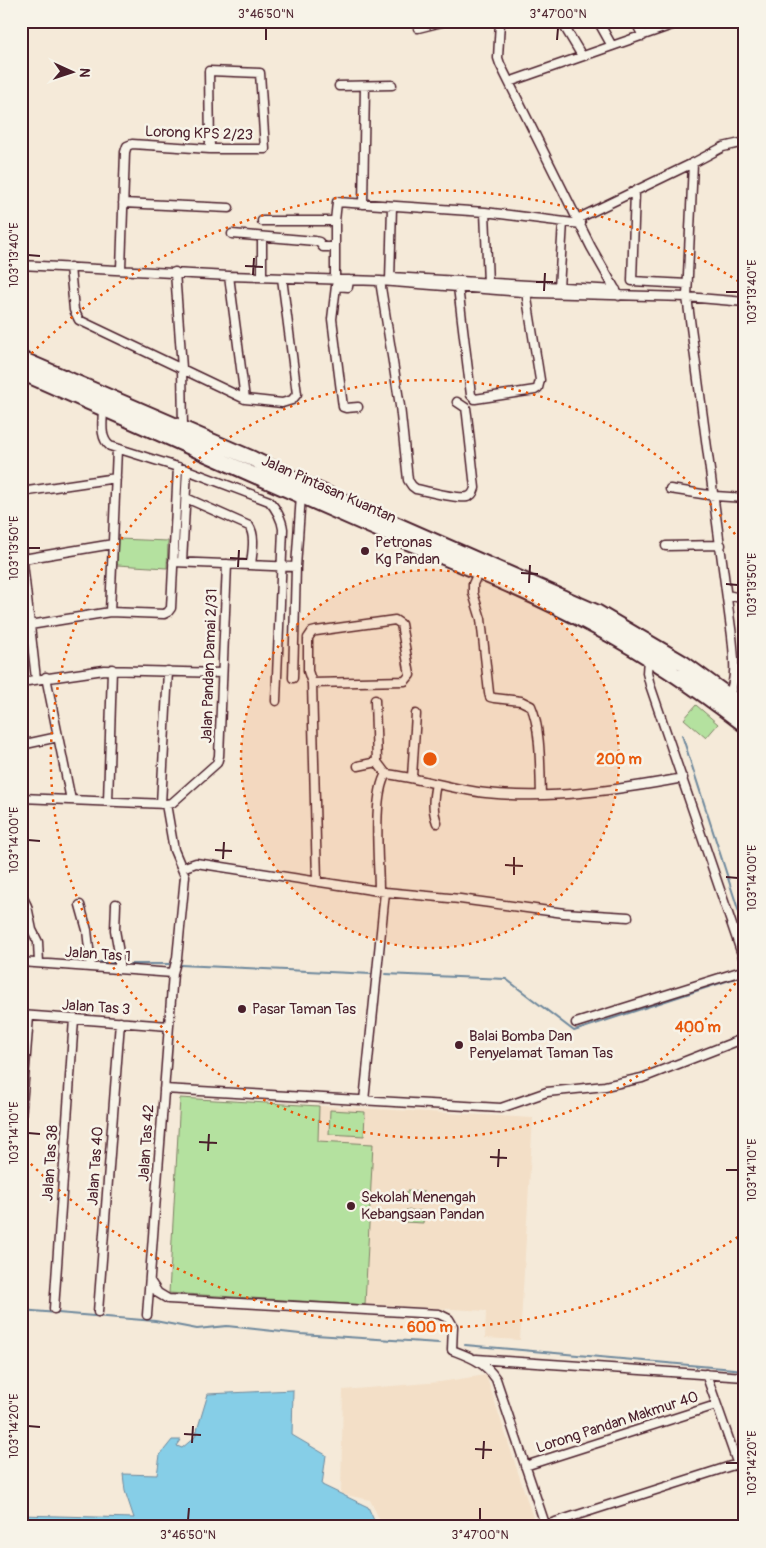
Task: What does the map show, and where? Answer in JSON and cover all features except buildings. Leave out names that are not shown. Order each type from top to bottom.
[{"type":"highway","name":"Jalan Pintasan Kuantan","points":[[21,359],[598,613],[683,663],[745,708]]},
{"type":"highway","name":"Jalan Pintasan Kuantan","points":[[21,372],[540,599],[597,627],[648,658],[716,703],[745,725]]},
{"type":"street","points":[[418,21],[418,28],[446,21]]},
{"type":"street","points":[[500,21],[498,58],[617,293]]},
{"type":"street","points":[[561,21],[582,56]]},
{"type":"street","points":[[598,21],[612,46]]},
{"type":"street","points":[[635,21],[643,36]]},
{"type":"street","points":[[509,82],[643,36],[675,24],[674,21]]},
{"type":"street","name":"Lorong KPS 2/23","points":[[123,202],[125,152],[127,146],[132,144],[210,149],[265,149],[260,72],[209,71],[210,149]]},
{"type":"street","points":[[339,86],[392,85]]},
{"type":"street","points":[[362,204],[365,86]]},
{"type":"street","points":[[335,279],[338,202],[485,212],[563,222],[579,221],[723,147],[745,142]]},
{"type":"street","points":[[694,163],[687,297],[727,596],[735,673],[734,685],[729,696]]},
{"type":"street","points":[[635,191],[632,281],[688,284]]},
{"type":"street","points":[[121,269],[123,202],[230,208]]},
{"type":"street","points":[[390,280],[392,206]]},
{"type":"street","points":[[485,212],[488,283]]},
{"type":"street","points":[[262,221],[336,221]]},
{"type":"street","points":[[559,288],[563,222]]},
{"type":"street","points":[[232,234],[314,241],[319,242],[323,246],[335,247]]},
{"type":"street","points":[[262,237],[262,277]]},
{"type":"street","points":[[21,265],[229,276],[488,283],[745,302]]},
{"type":"street","points":[[70,267],[74,310],[79,320],[245,399],[282,403],[292,400],[297,394],[282,278]]},
{"type":"street","points":[[175,272],[182,368],[183,429]]},
{"type":"street","points":[[229,276],[245,399]]},
{"type":"street","points":[[349,280],[348,287],[336,286],[332,319],[343,407],[358,407]]},
{"type":"street","points":[[390,280],[526,292],[617,293]]},
{"type":"street","points":[[380,281],[400,406],[408,480],[416,489],[452,496],[467,497],[473,494],[475,488],[468,415],[466,408],[457,402]]},
{"type":"street","points":[[458,287],[471,396],[475,398],[535,390],[538,388],[540,380],[526,292]]},
{"type":"street","points":[[103,408],[102,427],[105,441],[110,446],[187,470],[269,501],[273,505],[283,529],[276,701]]},
{"type":"street","points":[[110,612],[117,449]]},
{"type":"street","points":[[30,625],[110,612],[164,614],[168,612],[171,608],[178,467]]},
{"type":"street","points":[[182,562],[187,470]]},
{"type":"street","points":[[21,492],[116,478]]},
{"type":"street","points":[[670,489],[714,496],[745,498]]},
{"type":"street","points":[[292,678],[301,495]]},
{"type":"street","points":[[186,498],[249,526],[253,536],[251,565]]},
{"type":"street","points":[[23,558],[113,544]]},
{"type":"street","points":[[21,545],[36,679]]},
{"type":"street","points":[[666,546],[721,545]]},
{"type":"street","points":[[173,562],[296,567]]},
{"type":"street","name":"Jalan Pandan Damai 2/31","points":[[163,804],[172,803],[219,760],[227,564]]},
{"type":"street","points":[[478,572],[473,593],[480,618],[490,697],[521,701],[531,706],[536,726],[541,795]]},
{"type":"street","points":[[727,596],[745,599]]},
{"type":"street","points":[[312,682],[405,681],[410,675],[401,624],[394,620],[316,631],[312,632],[308,638],[308,671],[312,682],[316,881]]},
{"type":"street","points":[[294,636],[308,638]]},
{"type":"street","points":[[648,658],[647,673],[650,685],[745,963]]},
{"type":"street","points":[[21,682],[112,669],[222,673]]},
{"type":"street","points":[[108,802],[112,669]]},
{"type":"street","name":"Jalan Tas 42","points":[[147,1315],[172,972],[177,958],[184,887],[182,868],[174,850],[163,804],[168,671]]},
{"type":"street","points":[[46,677],[71,800]]},
{"type":"street","points":[[374,700],[377,762],[386,774],[412,777],[436,784],[487,793],[541,795],[621,788],[683,778]]},
{"type":"street","points":[[412,777],[416,714]]},
{"type":"street","points":[[21,745],[58,737]]},
{"type":"street","points":[[358,766],[377,762]]},
{"type":"street","points":[[364,1101],[382,891],[378,802],[380,782],[386,774]]},
{"type":"street","points":[[436,784],[432,800],[433,812],[437,823]]},
{"type":"street","points":[[22,796],[163,804]]},
{"type":"street","points":[[182,868],[196,863],[382,891],[564,913],[628,917]]},
{"type":"street","points":[[21,894],[25,898],[32,930],[38,942],[39,964]]},
{"type":"street","points":[[116,904],[115,930],[119,953],[119,969]]},
{"type":"street","points":[[80,905],[87,930],[91,967]]},
{"type":"street","name":"Jalan Tas 1","points":[[21,962],[172,972]]},
{"type":"street","points":[[576,1023],[745,970]]},
{"type":"street","points":[[21,1118],[25,1016]]},
{"type":"street","name":"Jalan Tas 3","points":[[25,1016],[169,1026]]},
{"type":"street","name":"Jalan Tas 38","points":[[54,1309],[74,1019]]},
{"type":"street","name":"Jalan Tas 40","points":[[98,1312],[120,1022]]},
{"type":"street","points":[[164,1089],[506,1108],[547,1092],[605,1086],[642,1078],[745,1038]]},
{"type":"street","points":[[150,1282],[158,1293],[168,1299],[443,1315],[450,1319],[453,1326],[452,1350],[476,1359],[745,1377]]},
{"type":"street","points":[[476,1359],[491,1371],[496,1379],[546,1526],[737,1464]]},
{"type":"street","points":[[706,1374],[745,1485]]},
{"type":"street","name":"Lorong Pandan Makmur 40","points":[[525,1466],[716,1405]]},
{"type":"shaded area","name":"Sekolah Menengah Kebangsaan Pandan","points":[[180,1098],[533,1118],[520,1340],[485,1338],[486,1311],[169,1293]]},
{"type":"shaded area","points":[[486,1375],[536,1527],[383,1527],[370,1500],[341,1494],[343,1390],[440,1382]]},
{"type":"green space","points":[[118,539],[168,541],[167,568],[117,565]]},
{"type":"green space","points":[[696,705],[718,724],[706,738],[684,719]]},
{"type":"green space","points":[[180,1098],[319,1106],[318,1141],[373,1144],[365,1305],[169,1293]]},
{"type":"green space","points":[[330,1110],[365,1112],[364,1136],[329,1134]]},
{"type":"green space","points":[[407,1191],[424,1192],[424,1204],[406,1203]]},
{"type":"green space","points":[[406,1210],[424,1211],[423,1223],[405,1222]]},
{"type":"water","points":[[293,1390],[292,1435],[326,1455],[322,1485],[368,1507],[377,1527],[21,1527],[21,1515],[134,1518],[125,1491],[123,1474],[157,1475],[160,1455],[172,1440],[181,1440],[177,1446],[182,1448],[195,1437],[208,1394]]},
{"type":"waterway","points":[[682,735],[745,931]]},
{"type":"waterway","points":[[41,960],[48,960]]},
{"type":"waterway","points":[[65,961],[86,961]]},
{"type":"waterway","points":[[100,962],[114,963]]},
{"type":"waterway","points":[[130,964],[169,964]]},
{"type":"waterway","points":[[180,965],[372,974]]},
{"type":"waterway","points":[[385,974],[506,979],[574,1031],[745,975]]},
{"type":"waterway","points":[[21,1310],[155,1321],[197,1329],[227,1326],[300,1334],[439,1343]]},
{"type":"waterway","points":[[465,1345],[745,1370]]},
{"type":"place","name":"Petronas Kg Pandan","points":[[365,551]]},
{"type":"place","name":"Pasar Taman Tas","points":[[242,1009]]},
{"type":"place","name":"Balai Bomba Dan Penyelamat Taman Tas","points":[[459,1045]]},
{"type":"place","name":"Sekolah Menengah Kebangsaan Pandan","points":[[351,1206]]}]
